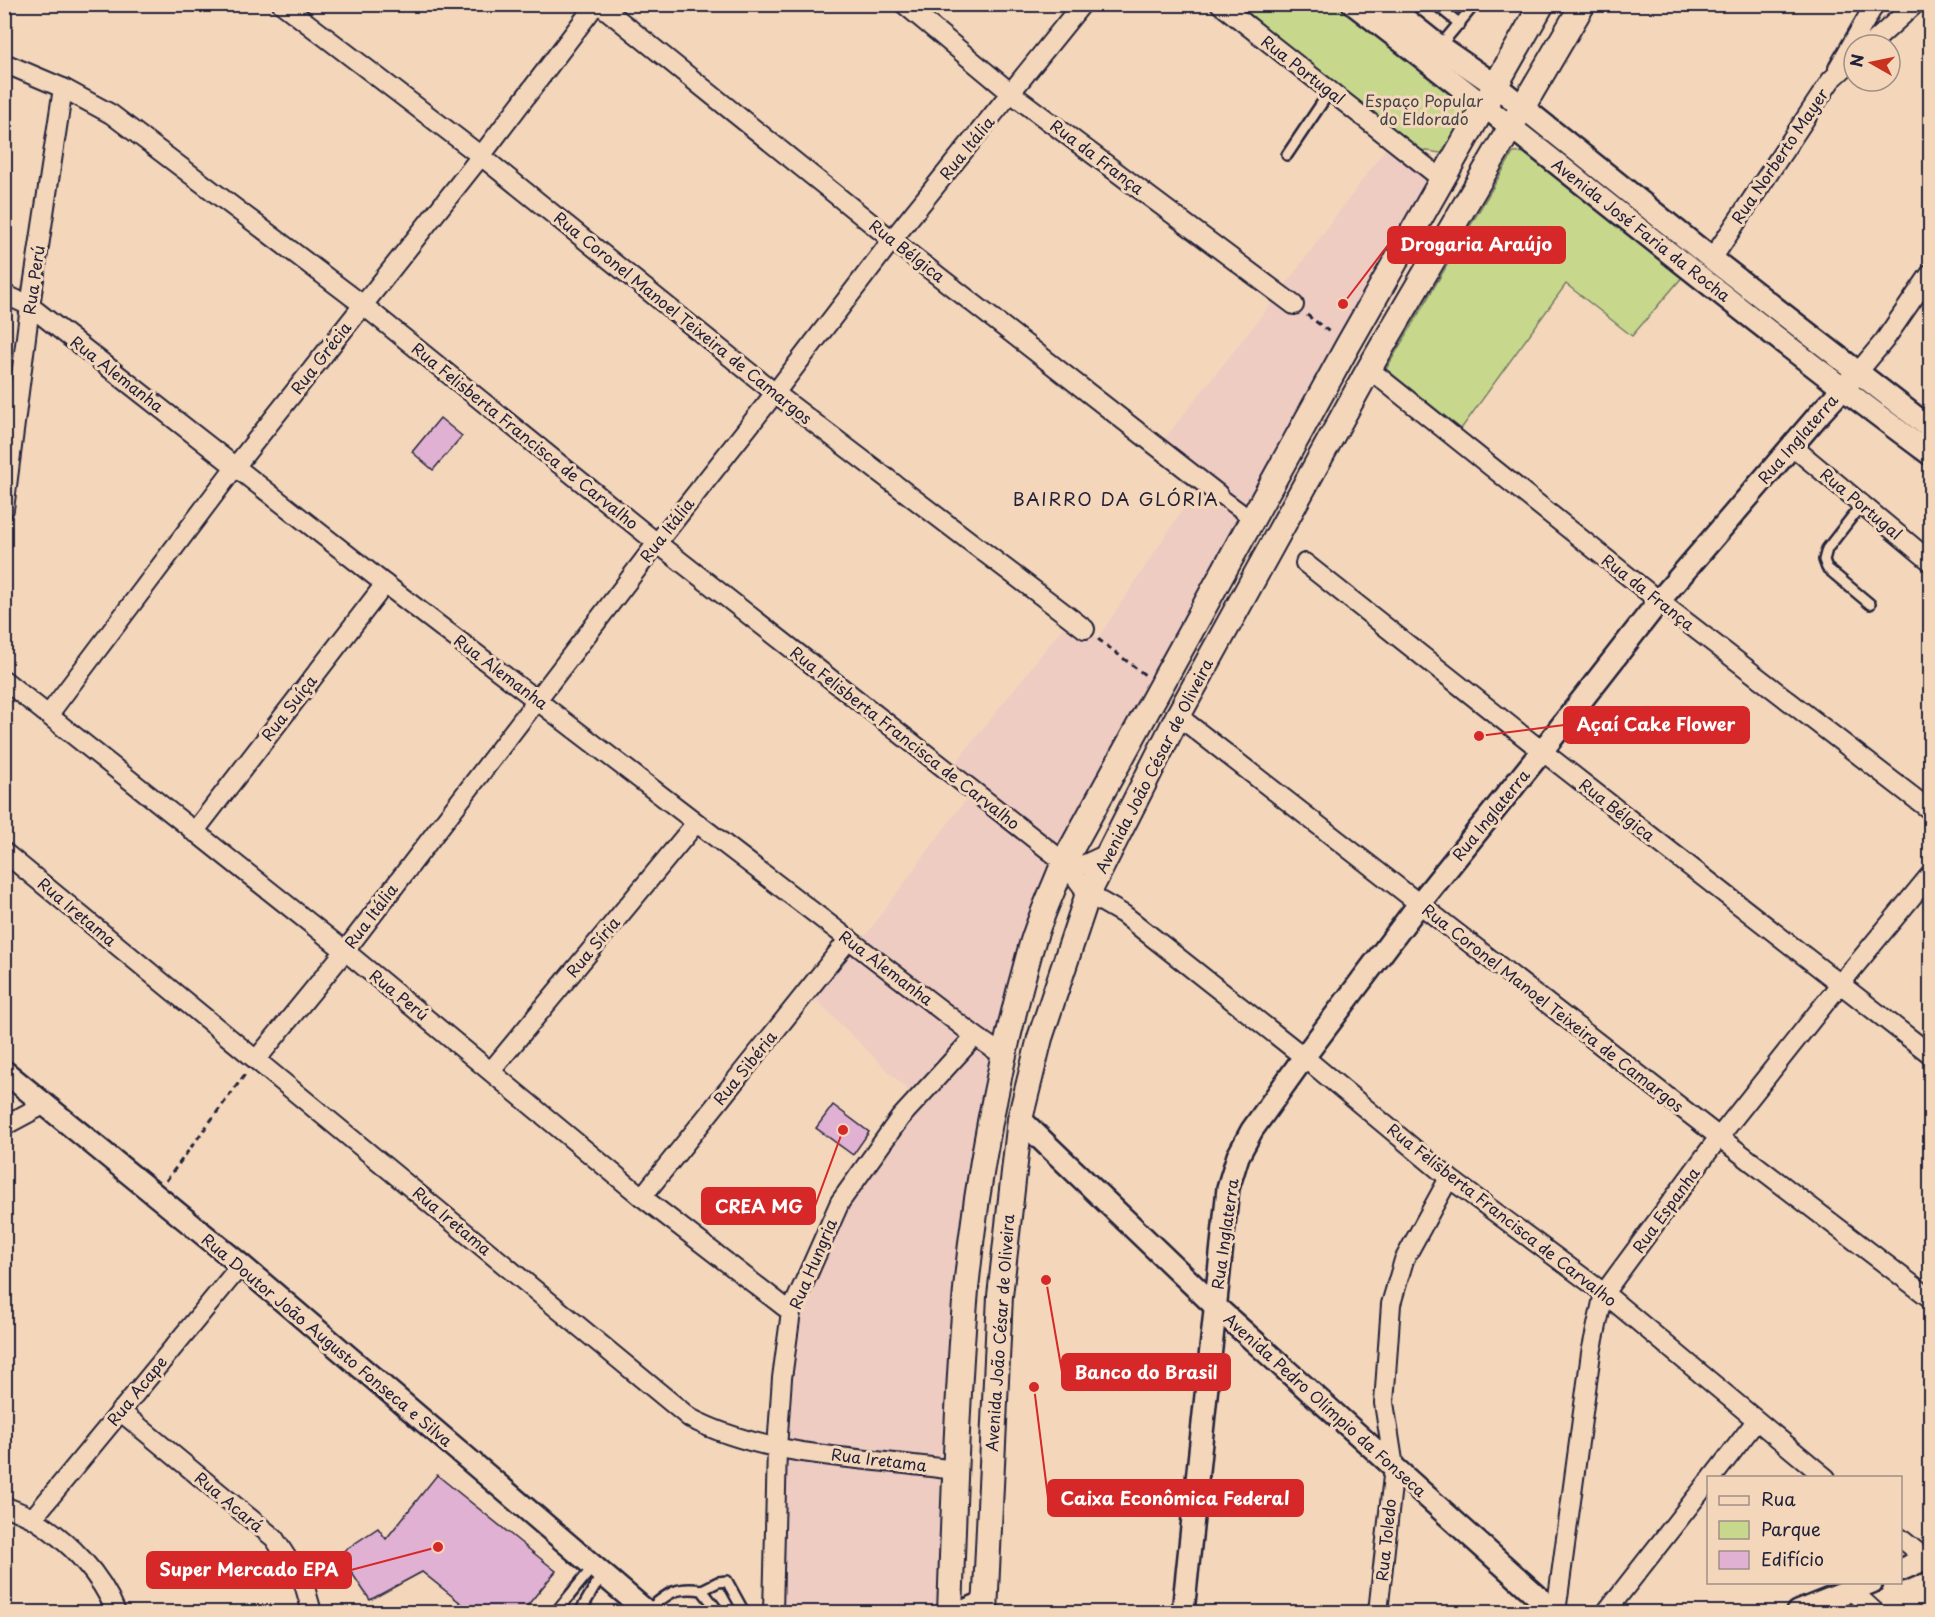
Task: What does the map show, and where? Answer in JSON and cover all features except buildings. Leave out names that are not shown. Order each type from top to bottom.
[{"type":"main road","name":"Avenida João César de Oliveira","points":[[950,1612],[954,1470],[966,1289],[982,1170],[1004,1056],[1030,949],[1064,862],[1348,345],[1542,4]]},
{"type":"main road","name":"Avenida João César de Oliveira","points":[[985,1607],[1000,1296],[1020,1119],[1040,1038],[1088,894],[1178,716],[1369,369],[1583,4]]},
{"type":"street","name":"Rua Coronel Manoel Teixeira de Camargos","points":[[282,4],[481,156],[775,393],[1085,629]]},
{"type":"street","name":"Rua Grécia","points":[[48,714],[235,467],[481,156],[597,4]]},
{"type":"street","name":"Rua Bélgica","points":[[597,4],[892,240],[1218,494]]},
{"type":"street","name":"Rua da França","points":[[904,4],[1011,93],[1294,305]]},
{"type":"street","name":"Rua Itália","points":[[256,1060],[345,951],[892,240],[1082,4]]},
{"type":"street","name":"Rua Portugal","points":[[1220,4],[1443,180]]},
{"type":"street","name":"Avenida José Faria da Rocha","points":[[1353,4],[1490,95],[1712,259],[1930,428]]},
{"type":"street","points":[[1831,80],[1875,4]]},
{"type":"street","points":[[1883,33],[1915,4]]},
{"type":"street","name":"Avenida José Faria da Rocha","points":[[1390,6],[1440,47],[1490,95]]},
{"type":"street","name":"Rua Felisberta Francisca de Carvalho","points":[[4,63],[63,88],[111,114],[363,305],[657,543],[1064,862],[1088,894],[1123,914],[1304,1057],[1449,1178],[1604,1293],[1824,1476]]},
{"type":"street","name":"Rua Norberto Mayer","points":[[1712,259],[1831,80],[1842,70]]},
{"type":"street","name":"Rua Perú","points":[[4,509],[30,306],[63,88]]},
{"type":"street","name":"Avenida José Faria da Rocha","points":[[1517,116],[1842,388],[1930,454]]},
{"type":"street","points":[[1859,372],[1884,341],[1930,274]]},
{"type":"street","name":"Rua Alemanha","points":[[4,294],[30,306],[385,584],[975,1036]]},
{"type":"street","name":"Rua da França","points":[[1369,369],[1659,601],[1930,810]]},
{"type":"street","name":"Rua Inglaterra","points":[[1183,1612],[1228,1188],[1238,1156],[1252,1130],[1419,904],[1542,752],[1659,601],[1842,388],[1859,372]]},
{"type":"street","name":"Rua Portugal","points":[[1792,446],[1930,561]]},
{"type":"street","points":[[1218,494],[1253,520]]},
{"type":"street","name":"Rua Bélgica","points":[[1305,563],[1542,752],[1930,1054]]},
{"type":"street","name":"Rua Suíça","points":[[194,832],[385,584]]},
{"type":"street","name":"Rua Perú","points":[[4,680],[345,951],[642,1197],[791,1312]]},
{"type":"street","name":"Rua Coronel Manoel Teixeira de Camargos","points":[[1178,716],[1719,1137],[1930,1298]]},
{"type":"street","name":"Rua Síria","points":[[490,1071],[696,823]]},
{"type":"street","name":"Rua Iretama","points":[[4,852],[690,1418],[714,1431],[777,1448],[954,1470]]},
{"type":"street","points":[[1064,862],[1083,865],[1109,853]]},
{"type":"street","name":"Rua Espanha","points":[[1556,1612],[1591,1353],[1604,1293],[1719,1137],[1930,875]]},
{"type":"street","name":"Rua Sibéria","points":[[642,1197],[849,939]]},
{"type":"street","points":[[975,1036],[1004,1056]]},
{"type":"street","name":"Rua Hungria","points":[[773,1612],[777,1448],[782,1378],[791,1312],[840,1202],[900,1118],[975,1036]]},
{"type":"street","name":"Rua Doutor João Augusto Fonseca e Silva","points":[[9,1080],[45,1104],[241,1265],[646,1612]]},
{"type":"street","points":[[4,1125],[45,1104]]},
{"type":"street","name":"Avenida Pedro Olímpio da Fonseca","points":[[1020,1119],[1215,1306],[1556,1612]]},
{"type":"street","name":"Rua Toledo","points":[[1378,1612],[1394,1467],[1384,1403],[1391,1304],[1404,1260],[1449,1178]]},
{"type":"street","name":"Rua Acape","points":[[33,1518],[241,1265]]},
{"type":"street","name":"Rua Acará","points":[[120,1411],[274,1538],[304,1584],[312,1612]]},
{"type":"street","points":[[1714,1476],[1756,1421]]},
{"type":"street","points":[[1606,1612],[1707,1483]]},
{"type":"street","points":[[4,1506],[33,1518],[67,1543],[94,1573],[116,1612]]},
{"type":"street","points":[[1902,1539],[1928,1558]]},
{"type":"street","points":[[1902,1569],[1928,1558]]},
{"type":"street","points":[[1797,1612],[1868,1584]]},
{"type":"street","points":[[1852,1591],[1875,1612]]},
{"type":"street","points":[[962,1612],[985,1607]]},
{"type":"lane","points":[[1435,4],[1460,24]]},
{"type":"lane","points":[[1440,47],[1475,4]]},
{"type":"lane","points":[[1287,155],[1330,90]]},
{"type":"lane","points":[[1862,504],[1827,549],[1824,560],[1827,568],[1870,604]]},
{"type":"lane","points":[[556,1612],[598,1570]]},
{"type":"lane","points":[[580,1612],[598,1570]]},
{"type":"lane","points":[[646,1612],[666,1595],[684,1588],[702,1590],[718,1582],[727,1581],[744,1612]]},
{"type":"lane","points":[[702,1590],[719,1612]]},
{"type":"path","points":[[1294,305],[1348,345]]},
{"type":"path","points":[[1085,629],[1161,687]]},
{"type":"path","points":[[155,1196],[256,1060]]},
{"type":"shaded area","points":[[1385,149],[1438,186],[1062,851],[993,1054],[948,1607],[773,1608],[790,1293],[911,1094],[801,985],[862,940],[977,784],[954,765],[1071,617],[1098,638],[1204,477],[1161,443],[1278,295]]},
{"type":"green space","name":"Espaço Popular do Eldorado","points":[[1239,5],[1342,5],[1479,108],[1454,155],[1414,149]]},
{"type":"green space","points":[[1531,152],[1684,275],[1632,336],[1566,284],[1461,429],[1386,369],[1513,153]]},
{"type":"place","name":"Drogaria Araújo","points":[[1343,304]]},
{"type":"place","name":"Açaí Cake Flower","points":[[1479,736]]},
{"type":"place","name":"CREA MG","points":[[843,1130]]},
{"type":"place","name":"Banco do Brasil","points":[[1046,1280]]},
{"type":"place","name":"Caixa Econômica Federal","points":[[1034,1387]]},
{"type":"place","name":"Super Mercado EPA","points":[[438,1547]]},
{"type":"district","name":"BAIRRO DA GLÓRIA","points":[[1116,500]]}]
